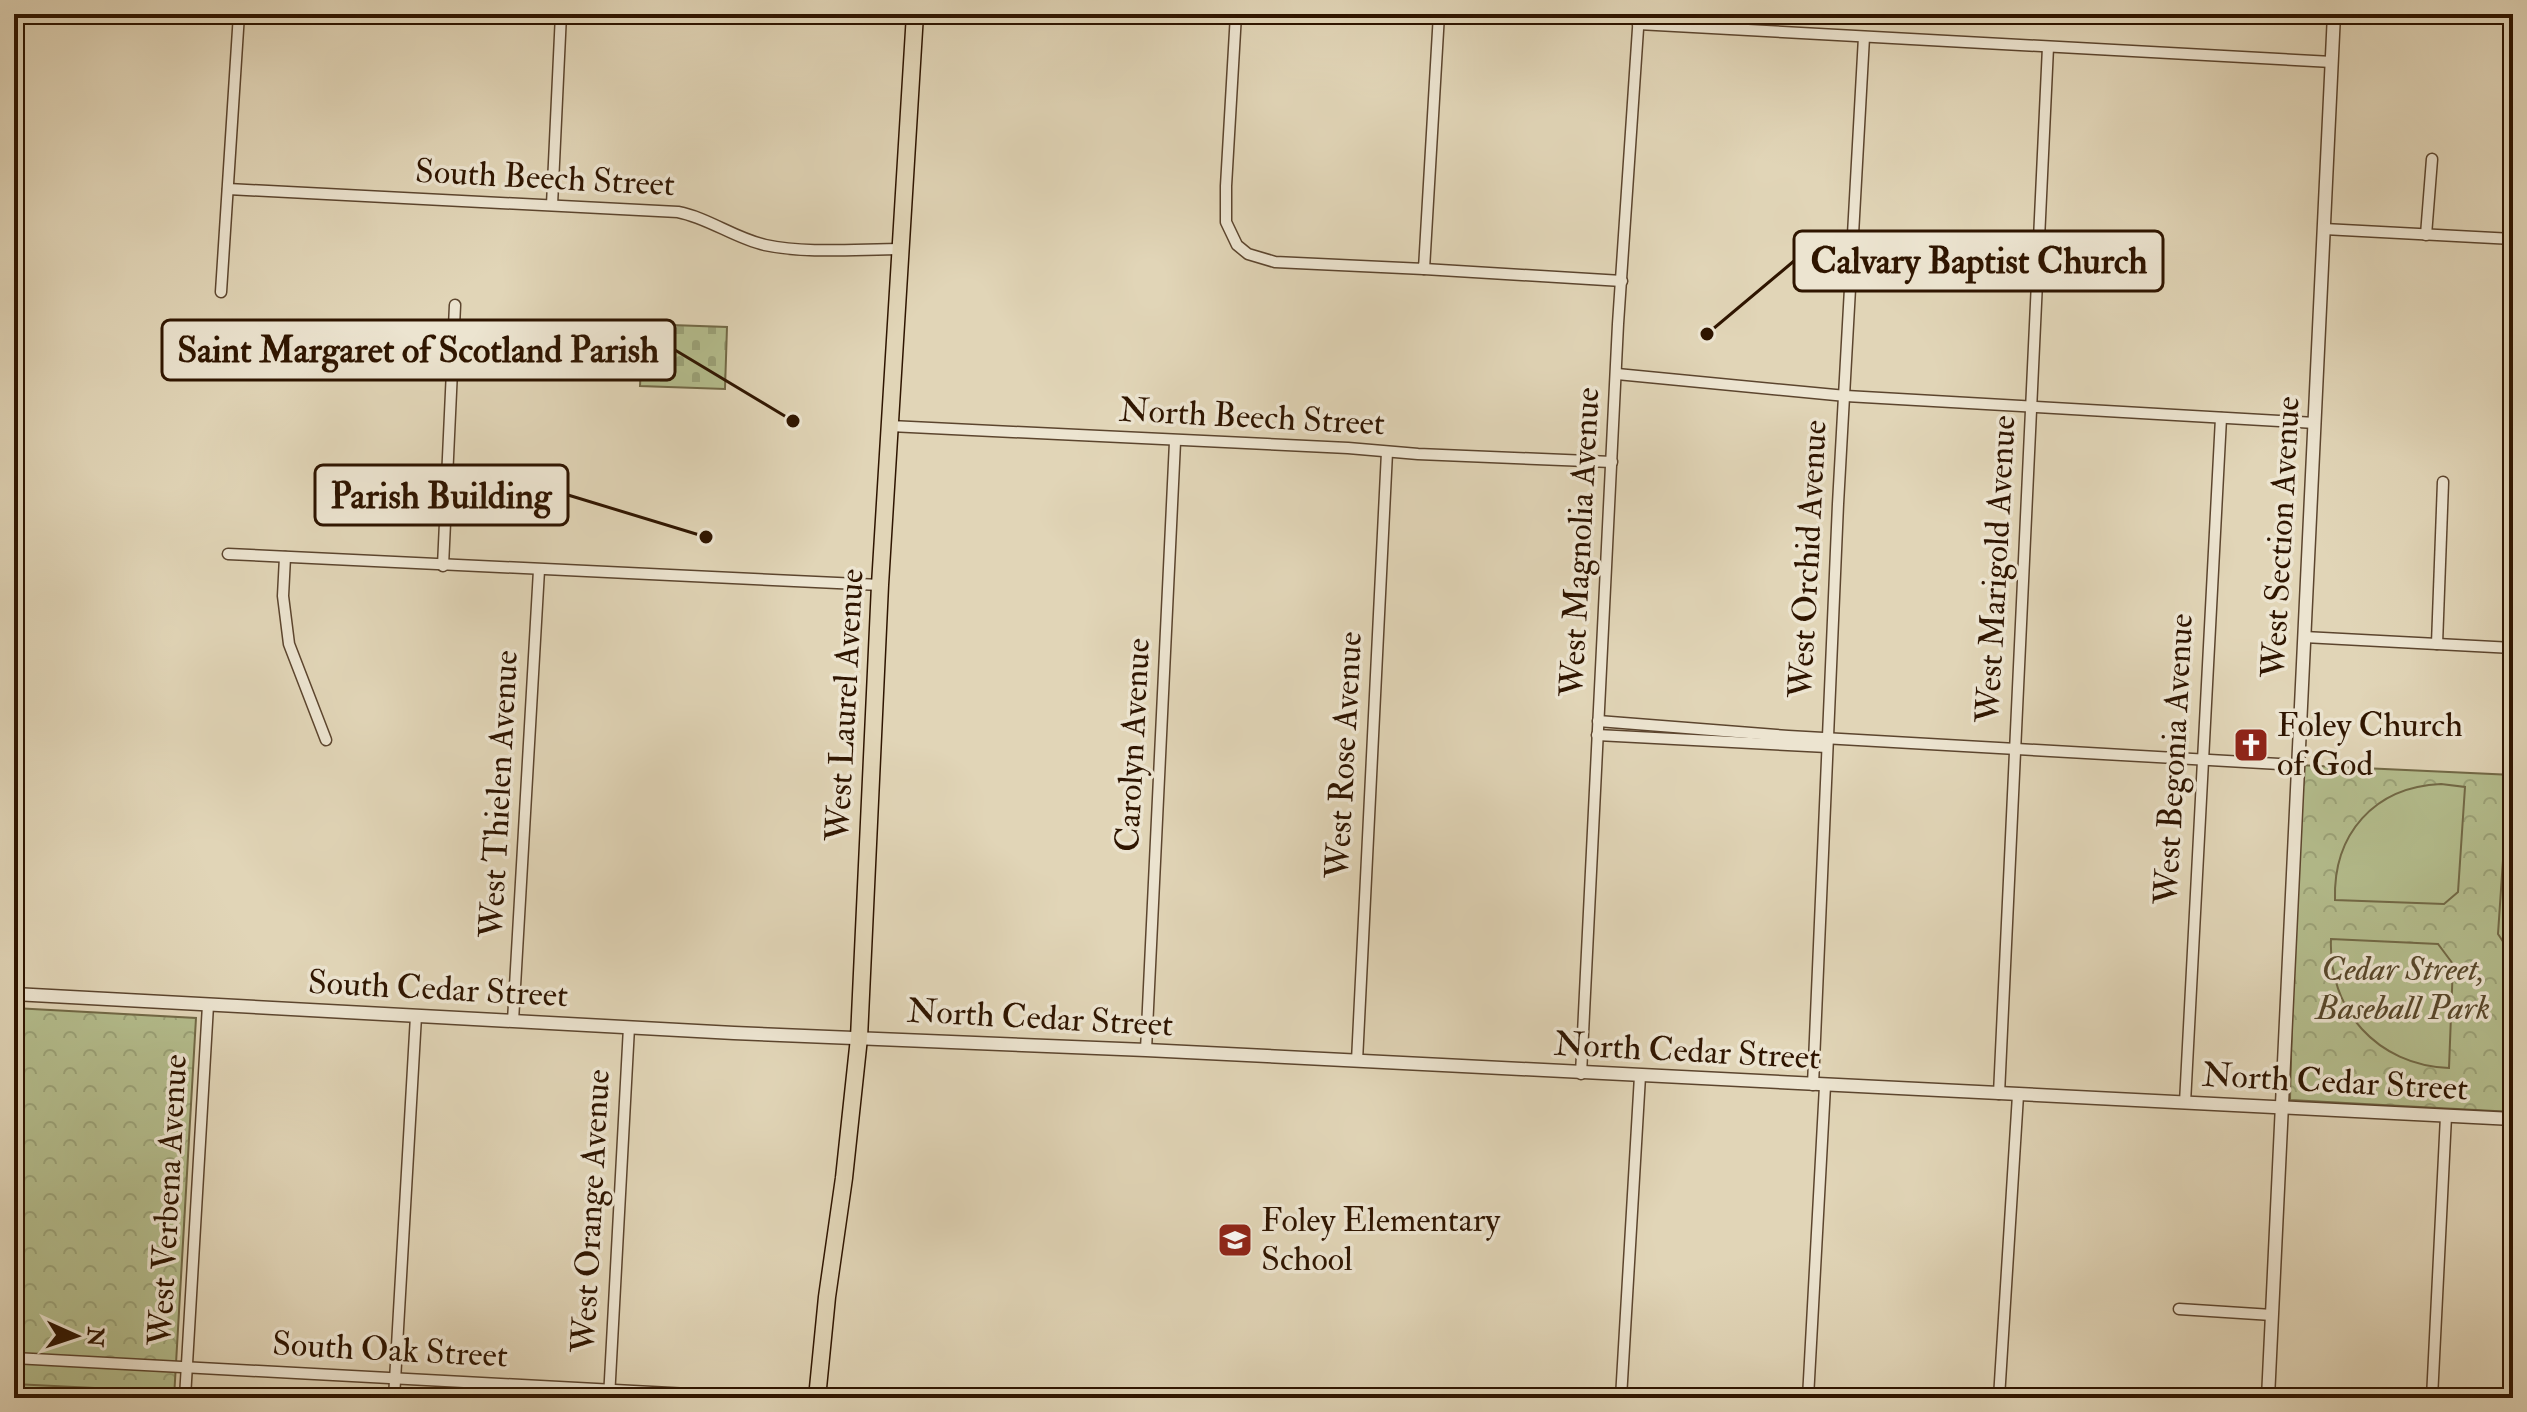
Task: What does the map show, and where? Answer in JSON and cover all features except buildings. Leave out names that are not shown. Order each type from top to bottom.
[{"type":"main road","name":"West Laurel Avenue","points":[[817,1398],[859,1038],[880,585],[915,14]]},
{"type":"street","points":[[221,292],[239,14]]},
{"type":"street","points":[[552,205],[561,14]]},
{"type":"street","points":[[1236,14],[1226,222],[1237,245],[1248,254],[1275,262],[1622,281]]},
{"type":"street","points":[[1424,269],[1439,14]]},
{"type":"street","name":"West Section Avenue","points":[[2268,1398],[2334,14]]},
{"type":"street","points":[[1639,19],[1864,37],[2332,62]]},
{"type":"street","name":"West Magnolia Avenue","points":[[1581,1074],[1612,462],[1639,19]]},
{"type":"street","name":"West Orchid Avenue","points":[[1808,1398],[1827,743],[1864,37]]},
{"type":"street","name":"West Marigold Avenue","points":[[1999,1094],[2048,47]]},
{"type":"street","points":[[2426,235],[2432,159]]},
{"type":"street","name":"South Beech Street","points":[[228,189],[678,212],[703,219],[740,238],[781,247],[902,249]]},
{"type":"street","points":[[2324,229],[2513,239]]},
{"type":"street","points":[[443,566],[455,305]]},
{"type":"street","points":[[1617,374],[1846,396],[2315,423]]},
{"type":"street","name":"West Begonia Avenue","points":[[2185,1103],[2221,418]]},
{"type":"street","name":"North Beech Street","points":[[890,426],[1612,462]]},
{"type":"street","name":"Carolyn Avenue","points":[[1146,1050],[1175,442]]},
{"type":"street","name":"West Rose Avenue","points":[[1357,1061],[1387,452]]},
{"type":"street","points":[[2437,644],[2443,482]]},
{"type":"street","points":[[228,554],[880,585]]},
{"type":"street","points":[[285,557],[283,596],[289,644],[326,740]]},
{"type":"street","name":"West Thielen Avenue","points":[[513,1021],[539,570]]},
{"type":"street","points":[[2304,637],[2513,648]]},
{"type":"street","points":[[1598,721],[1827,743]]},
{"type":"street","points":[[1597,735],[2015,749],[2298,765]]},
{"type":"street","name":"South Cedar Street","points":[[14,994],[859,1038]]},
{"type":"street","name":"West Verbena Avenue","points":[[185,1398],[208,1005]]},
{"type":"street","points":[[394,1398],[416,1016]]},
{"type":"street","name":"West Orange Avenue","points":[[609,1394],[629,1027]]},
{"type":"street","name":"North Cedar Street","points":[[859,1038],[2513,1119]]},
{"type":"street","points":[[1621,1398],[1640,1076]]},
{"type":"street","points":[[1999,1398],[2018,1095]]},
{"type":"street","points":[[2432,1398],[2446,1116]]},
{"type":"street","points":[[2179,1309],[2272,1315]]},
{"type":"street","name":"South Oak Street","points":[[14,1358],[395,1378],[609,1394],[764,1398]]},
{"type":"green space","points":[[643,324],[727,327],[725,389],[640,386]]},
{"type":"green space","name":"Cedar Street, Baseball Park","points":[[2298,765],[2513,775],[2513,1112],[2290,1100]]},
{"type":"green space","points":[[2441,784],[2465,787],[2458,892],[2444,904],[2335,900],[2341,854],[2362,818],[2396,794]]},
{"type":"green space","points":[[2513,784],[2513,946],[2506,946],[2498,934],[2508,786]]},
{"type":"green space","points":[[2331,939],[2438,944],[2453,964],[2449,1068],[2423,1065],[2400,1057],[2379,1045],[2362,1029],[2338,989],[2332,965]]},
{"type":"green space","points":[[14,1008],[196,1018],[174,1398],[14,1398]]},
{"type":"green space","points":[[14,1384],[154,1391],[155,1398],[14,1398]]},
{"type":"place","name":"Calvary Baptist Church","points":[[1707,334]]},
{"type":"place","name":"Saint Margaret of Scotland Parish","points":[[793,421]]},
{"type":"place","name":"Parish Building","points":[[706,537]]},
{"type":"place","name":"Foley Church of God","points":[[2251,745]]},
{"type":"place","name":"Foley Elementary School","points":[[1235,1240]]}]
